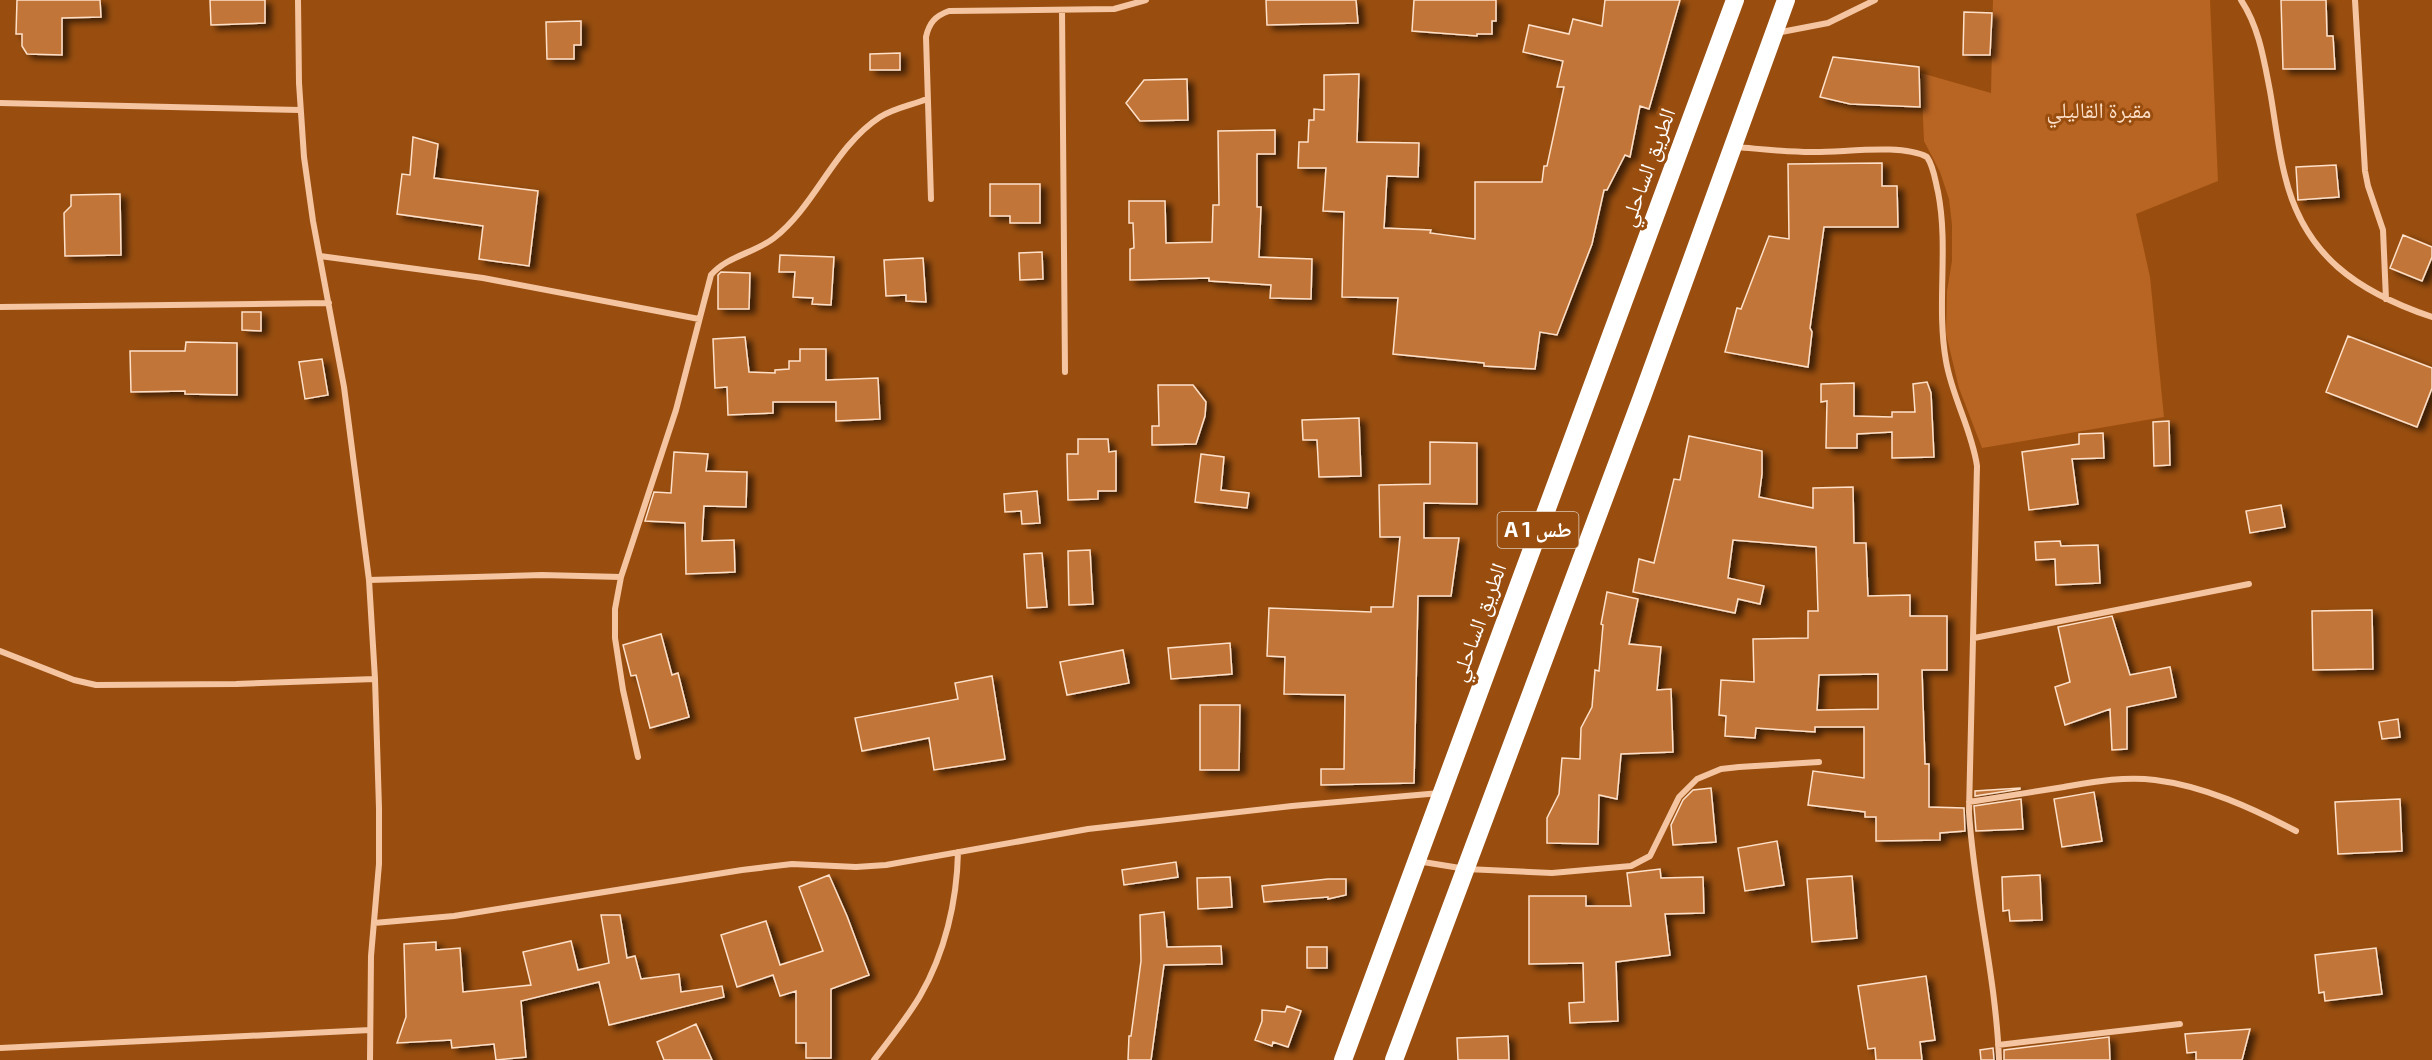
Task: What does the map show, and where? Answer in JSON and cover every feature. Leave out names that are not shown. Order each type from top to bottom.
[{"type":"highway","name":"الطريق الساحلي","points":[[1343,1060],[1735,0]]},
{"type":"highway","name":"A 1 طس","points":[[1394,1060],[1786,0]]},
{"type":"street","points":[[298,0],[300,110],[304,157],[344,387],[369,580],[379,808],[379,864],[374,923],[370,1060]]},
{"type":"street","points":[[931,199],[926,37],[928,27],[941,14],[970,10],[1114,9],[1146,0]]},
{"type":"street","points":[[1773,34],[1828,23],[1875,0]]},
{"type":"street","points":[[2241,0],[2248,10],[2257,33],[2284,176],[2297,214],[2315,246],[2357,282],[2386,299],[2432,317]]},
{"type":"street","points":[[2355,0],[2365,171],[2383,230],[2386,299]]},
{"type":"street","points":[[1062,10],[1065,372]]},
{"type":"street","points":[[638,757],[623,690],[615,638],[615,609],[621,577],[676,410],[707,285],[716,269],[775,238],[793,220],[850,145],[870,124],[891,111],[927,99]]},
{"type":"street","points":[[0,103],[300,110]]},
{"type":"street","points":[[1733,147],[1812,152],[1861,149],[1913,152],[1927,157],[1931,162],[1944,232],[1943,320],[1946,361],[1951,383],[1970,433],[1977,466],[1968,802],[1974,862],[1989,961],[1999,1060]]},
{"type":"street","points":[[320,256],[483,278],[699,319]]},
{"type":"street","points":[[0,307],[328,303]]},
{"type":"street","points":[[369,580],[542,575],[621,577]]},
{"type":"street","points":[[1974,638],[2249,584]]},
{"type":"street","points":[[0,651],[74,680],[96,685],[375,679]]},
{"type":"street","points":[[1417,861],[1466,869],[1552,873],[1631,866],[1650,856],[1679,797],[1696,779],[1721,769],[1739,766],[1819,762]]},
{"type":"street","points":[[1968,802],[2103,781],[2127,778],[2152,779],[2177,783],[2230,801],[2296,831]]},
{"type":"street","points":[[374,923],[454,916],[742,870],[792,864],[886,865],[1088,829],[1440,793]]},
{"type":"street","points":[[873,1060],[919,997],[932,973],[955,895],[958,852]]},
{"type":"street","points":[[1998,1045],[2180,1024]]},
{"type":"street","points":[[0,1048],[370,1030]]},
{"type":"green space","name":"مقبرة القاليلي","points":[[1993,0],[2210,0],[2218,181],[2136,214],[2150,277],[2164,417],[1982,448],[1959,388],[1946,334],[1947,291],[1952,261],[1952,225],[1949,199],[1940,172],[1924,141],[1921,73],[1991,93]]},
{"type":"building","points":[[17,0],[100,0],[101,17],[62,18],[62,55],[27,54],[22,46],[22,34],[16,34]]},
{"type":"building","points":[[210,0],[265,0],[265,23],[211,25]]},
{"type":"building","points":[[1266,0],[1356,0],[1358,23],[1267,25]]},
{"type":"building","points":[[1414,0],[1496,0],[1496,21],[1492,21],[1492,34],[1477,34],[1477,36],[1412,31]]},
{"type":"building","points":[[1605,0],[1680,0],[1649,109],[1640,106],[1630,157],[1625,155],[1607,190],[1604,190],[1592,244],[1557,335],[1540,332],[1535,369],[1484,366],[1484,363],[1393,354],[1398,298],[1342,297],[1344,212],[1323,211],[1326,168],[1298,168],[1299,142],[1308,142],[1309,120],[1314,120],[1314,109],[1324,110],[1324,75],[1359,74],[1357,142],[1419,143],[1418,177],[1387,176],[1384,228],[1431,230],[1430,233],[1475,239],[1475,182],[1542,182],[1544,166],[1547,166],[1564,87],[1557,87],[1563,61],[1523,52],[1529,25],[1569,34],[1573,19],[1602,26]]},
{"type":"building","points":[[2281,0],[2326,0],[2327,36],[2333,36],[2335,69],[2283,69]]},
{"type":"building","points":[[1964,12],[1992,13],[1990,55],[1963,55]]},
{"type":"building","points":[[581,21],[581,45],[574,45],[574,59],[547,59],[546,22]]},
{"type":"building","points":[[900,53],[900,70],[870,70],[870,54]]},
{"type":"building","points":[[1833,57],[1919,67],[1920,107],[1850,104],[1820,97]]},
{"type":"building","points":[[1187,79],[1188,120],[1140,121],[1126,103],[1144,80]]},
{"type":"building","points":[[1275,130],[1275,154],[1257,154],[1257,207],[1261,207],[1259,257],[1312,259],[1311,299],[1270,298],[1271,285],[1209,281],[1209,278],[1130,280],[1130,249],[1134,248],[1133,223],[1129,223],[1129,201],[1165,201],[1166,243],[1212,242],[1213,205],[1219,205],[1218,131]]},
{"type":"building","points":[[413,137],[438,144],[434,178],[538,191],[529,266],[479,259],[483,226],[397,214],[402,174],[410,175]]},
{"type":"building","points":[[1882,163],[1882,186],[1897,186],[1898,227],[1824,227],[1810,328],[1812,332],[1808,367],[1725,352],[1737,308],[1741,309],[1769,236],[1789,239],[1788,164]]},
{"type":"building","points":[[2336,165],[2339,197],[2298,200],[2296,167]]},
{"type":"building","points":[[990,184],[1040,184],[1040,223],[1010,223],[1010,216],[990,216]]},
{"type":"building","points":[[120,194],[121,255],[65,256],[64,213],[71,206],[71,195]]},
{"type":"building","points":[[2403,235],[2432,247],[2432,257],[2422,281],[2390,268]]},
{"type":"building","points":[[1042,252],[1043,279],[1020,280],[1019,253]]},
{"type":"building","points":[[780,255],[834,257],[831,305],[812,304],[813,298],[793,297],[795,272],[779,272]]},
{"type":"building","points":[[923,258],[926,302],[906,301],[906,295],[886,296],[884,260]]},
{"type":"building","points":[[721,272],[750,273],[749,309],[718,309],[718,275]]},
{"type":"building","points":[[242,312],[261,312],[261,331],[242,330]]},
{"type":"building","points":[[2348,336],[2432,368],[2432,388],[2417,427],[2326,392]]},
{"type":"building","points":[[745,337],[749,372],[775,373],[775,370],[789,369],[789,361],[800,361],[800,349],[826,349],[826,380],[878,378],[880,419],[836,421],[836,402],[773,402],[773,413],[728,415],[727,387],[715,388],[713,339]]},
{"type":"building","points":[[186,342],[237,343],[237,395],[185,394],[185,391],[131,392],[130,351],[185,351]]},
{"type":"building","points":[[322,359],[328,395],[305,399],[299,362]]},
{"type":"building","points":[[1927,382],[1931,393],[1934,457],[1892,458],[1892,432],[1857,434],[1857,448],[1826,448],[1827,401],[1821,402],[1821,384],[1854,383],[1854,416],[1892,417],[1892,412],[1915,412],[1913,384]]},
{"type":"building","points":[[1158,385],[1193,385],[1206,402],[1205,416],[1196,444],[1152,445],[1152,426],[1159,426]]},
{"type":"building","points":[[1359,418],[1361,476],[1319,477],[1317,440],[1303,440],[1302,420]]},
{"type":"building","points":[[2169,421],[2170,465],[2154,466],[2153,422]]},
{"type":"building","points":[[2103,433],[2104,458],[2072,459],[2078,504],[2029,510],[2022,452],[2079,444],[2079,434]]},
{"type":"building","points":[[1689,436],[1762,451],[1759,497],[1813,508],[1813,488],[1853,487],[1854,543],[1866,543],[1868,596],[1910,595],[1910,616],[1947,616],[1947,670],[1922,670],[1925,764],[1929,764],[1929,807],[1964,808],[1965,831],[1940,833],[1940,840],[1876,841],[1876,817],[1865,817],[1865,812],[1808,805],[1813,771],[1864,778],[1864,727],[1815,727],[1815,732],[1756,728],[1755,738],[1725,736],[1726,716],[1719,715],[1721,680],[1754,682],[1753,639],[1808,638],[1808,611],[1818,611],[1816,547],[1733,540],[1728,578],[1764,586],[1760,604],[1738,599],[1735,613],[1633,592],[1639,559],[1654,563],[1674,479],[1680,480]],"holes":[[[1878,674],[1878,709],[1817,710],[1819,675]]]},
{"type":"building","points":[[1078,439],[1108,439],[1109,452],[1116,451],[1116,491],[1098,491],[1098,499],[1068,500],[1067,454],[1078,454]]},
{"type":"building","points":[[1430,442],[1477,443],[1477,504],[1424,503],[1424,538],[1459,538],[1451,596],[1418,596],[1414,783],[1321,785],[1321,769],[1344,769],[1345,695],[1284,694],[1285,657],[1267,656],[1269,608],[1371,612],[1371,607],[1393,607],[1400,537],[1380,537],[1379,485],[1430,484]]},
{"type":"building","points":[[674,452],[708,454],[706,471],[747,472],[746,507],[704,506],[702,541],[734,540],[735,572],[686,574],[685,523],[645,521],[654,492],[671,493]]},
{"type":"building","points":[[1201,454],[1224,457],[1221,490],[1249,493],[1247,508],[1195,502]]},
{"type":"building","points":[[1037,491],[1040,523],[1022,524],[1021,511],[1005,512],[1004,494]]},
{"type":"building","points":[[2281,505],[2285,527],[2250,533],[2246,511]]},
{"type":"building","points":[[2060,541],[2061,546],[2098,545],[2100,583],[2056,585],[2055,559],[2036,560],[2035,542]]},
{"type":"building","points":[[1090,550],[1093,604],[1069,605],[1068,551]]},
{"type":"building","points":[[1042,553],[1047,607],[1027,608],[1024,554]]},
{"type":"building","points":[[1607,592],[1638,599],[1629,644],[1661,647],[1657,690],[1671,689],[1673,752],[1621,754],[1617,799],[1599,795],[1598,844],[1547,843],[1547,818],[1559,794],[1562,758],[1580,759],[1581,728],[1592,707],[1595,670],[1599,671],[1603,625],[1601,624]]},
{"type":"building","points":[[2372,610],[2373,669],[2313,670],[2312,611]]},
{"type":"building","points":[[2112,616],[2130,675],[2170,667],[2176,697],[2127,707],[2127,749],[2112,750],[2110,709],[2065,725],[2055,687],[2070,682],[2058,627]]},
{"type":"building","points":[[661,634],[672,675],[678,673],[689,717],[650,728],[636,675],[631,676],[623,645]]},
{"type":"building","points":[[1230,643],[1232,674],[1171,679],[1168,648]]},
{"type":"building","points":[[1123,650],[1129,683],[1067,695],[1060,662]]},
{"type":"building","points":[[992,676],[1005,759],[934,770],[929,738],[862,751],[855,718],[958,699],[955,683]]},
{"type":"building","points":[[1200,705],[1240,705],[1239,770],[1200,770]]},
{"type":"building","points":[[2398,719],[2400,737],[2382,739],[2379,722]]},
{"type":"building","points":[[1711,788],[1716,842],[1673,845],[1671,825],[1683,800],[1693,790]]},
{"type":"building","points":[[2020,789],[1975,796],[1975,791]]},
{"type":"building","points":[[2094,792],[2102,841],[2062,847],[2054,799]]},
{"type":"building","points":[[2021,799],[2023,829],[1976,831],[1974,806]]},
{"type":"building","points":[[2400,799],[2402,851],[2338,854],[2335,802]]},
{"type":"building","points":[[1777,841],[1784,885],[1745,891],[1738,848]]},
{"type":"building","points":[[1176,862],[1178,877],[1124,885],[1122,870]]},
{"type":"building","points":[[1660,869],[1661,878],[1703,877],[1704,913],[1665,914],[1670,955],[1616,962],[1618,1021],[1570,1023],[1569,1003],[1584,1002],[1583,963],[1529,964],[1529,896],[1586,896],[1586,906],[1631,906],[1627,873]]},
{"type":"building","points":[[829,875],[869,975],[831,989],[831,1058],[806,1058],[806,1043],[796,1043],[796,991],[780,996],[773,975],[737,987],[721,935],[766,921],[780,965],[823,951],[799,887]]},
{"type":"building","points":[[2040,875],[2042,920],[2010,921],[2009,910],[2003,911],[2002,877]]},
{"type":"building","points":[[1852,876],[1857,938],[1812,942],[1807,879]]},
{"type":"building","points":[[1230,877],[1232,907],[1198,909],[1197,878]]},
{"type":"building","points":[[1346,879],[1346,895],[1328,899],[1328,897],[1264,902],[1262,886]]},
{"type":"building","points":[[1164,912],[1167,947],[1221,946],[1222,964],[1164,965],[1151,1060],[1128,1060],[1129,1036],[1131,1036],[1141,961],[1140,915]]},
{"type":"building","points":[[601,915],[620,915],[627,958],[635,956],[641,979],[679,974],[681,992],[722,986],[724,997],[609,1025],[599,982],[521,1001],[526,1057],[496,1060],[494,1044],[452,1048],[451,1040],[397,1043],[406,1017],[404,944],[436,942],[436,950],[460,948],[463,992],[531,985],[523,952],[571,941],[578,970],[609,963]]},
{"type":"building","points":[[1307,947],[1327,947],[1327,968],[1307,968]]},
{"type":"building","points":[[2376,948],[2382,994],[2325,1001],[2324,992],[2319,993],[2315,955]]},
{"type":"building","points":[[1926,976],[1935,1040],[1920,1042],[1922,1060],[1876,1060],[1875,1048],[1868,1049],[1858,986]]},
{"type":"building","points":[[1287,1006],[1301,1011],[1288,1047],[1273,1042],[1272,1046],[1255,1040],[1262,1021],[1262,1010],[1285,1012]]},
{"type":"building","points":[[696,1024],[712,1060],[664,1060],[657,1042]]},
{"type":"building","points":[[2250,1029],[2242,1060],[2196,1060],[2196,1052],[2187,1053],[2185,1034]]},
{"type":"building","points":[[1508,1036],[1509,1060],[1458,1060],[1457,1038]]},
{"type":"building","points":[[2109,1037],[2110,1060],[2004,1060],[2004,1050]]},
{"type":"building","points":[[1993,1048],[1994,1060],[1981,1060],[1980,1050]]}]
